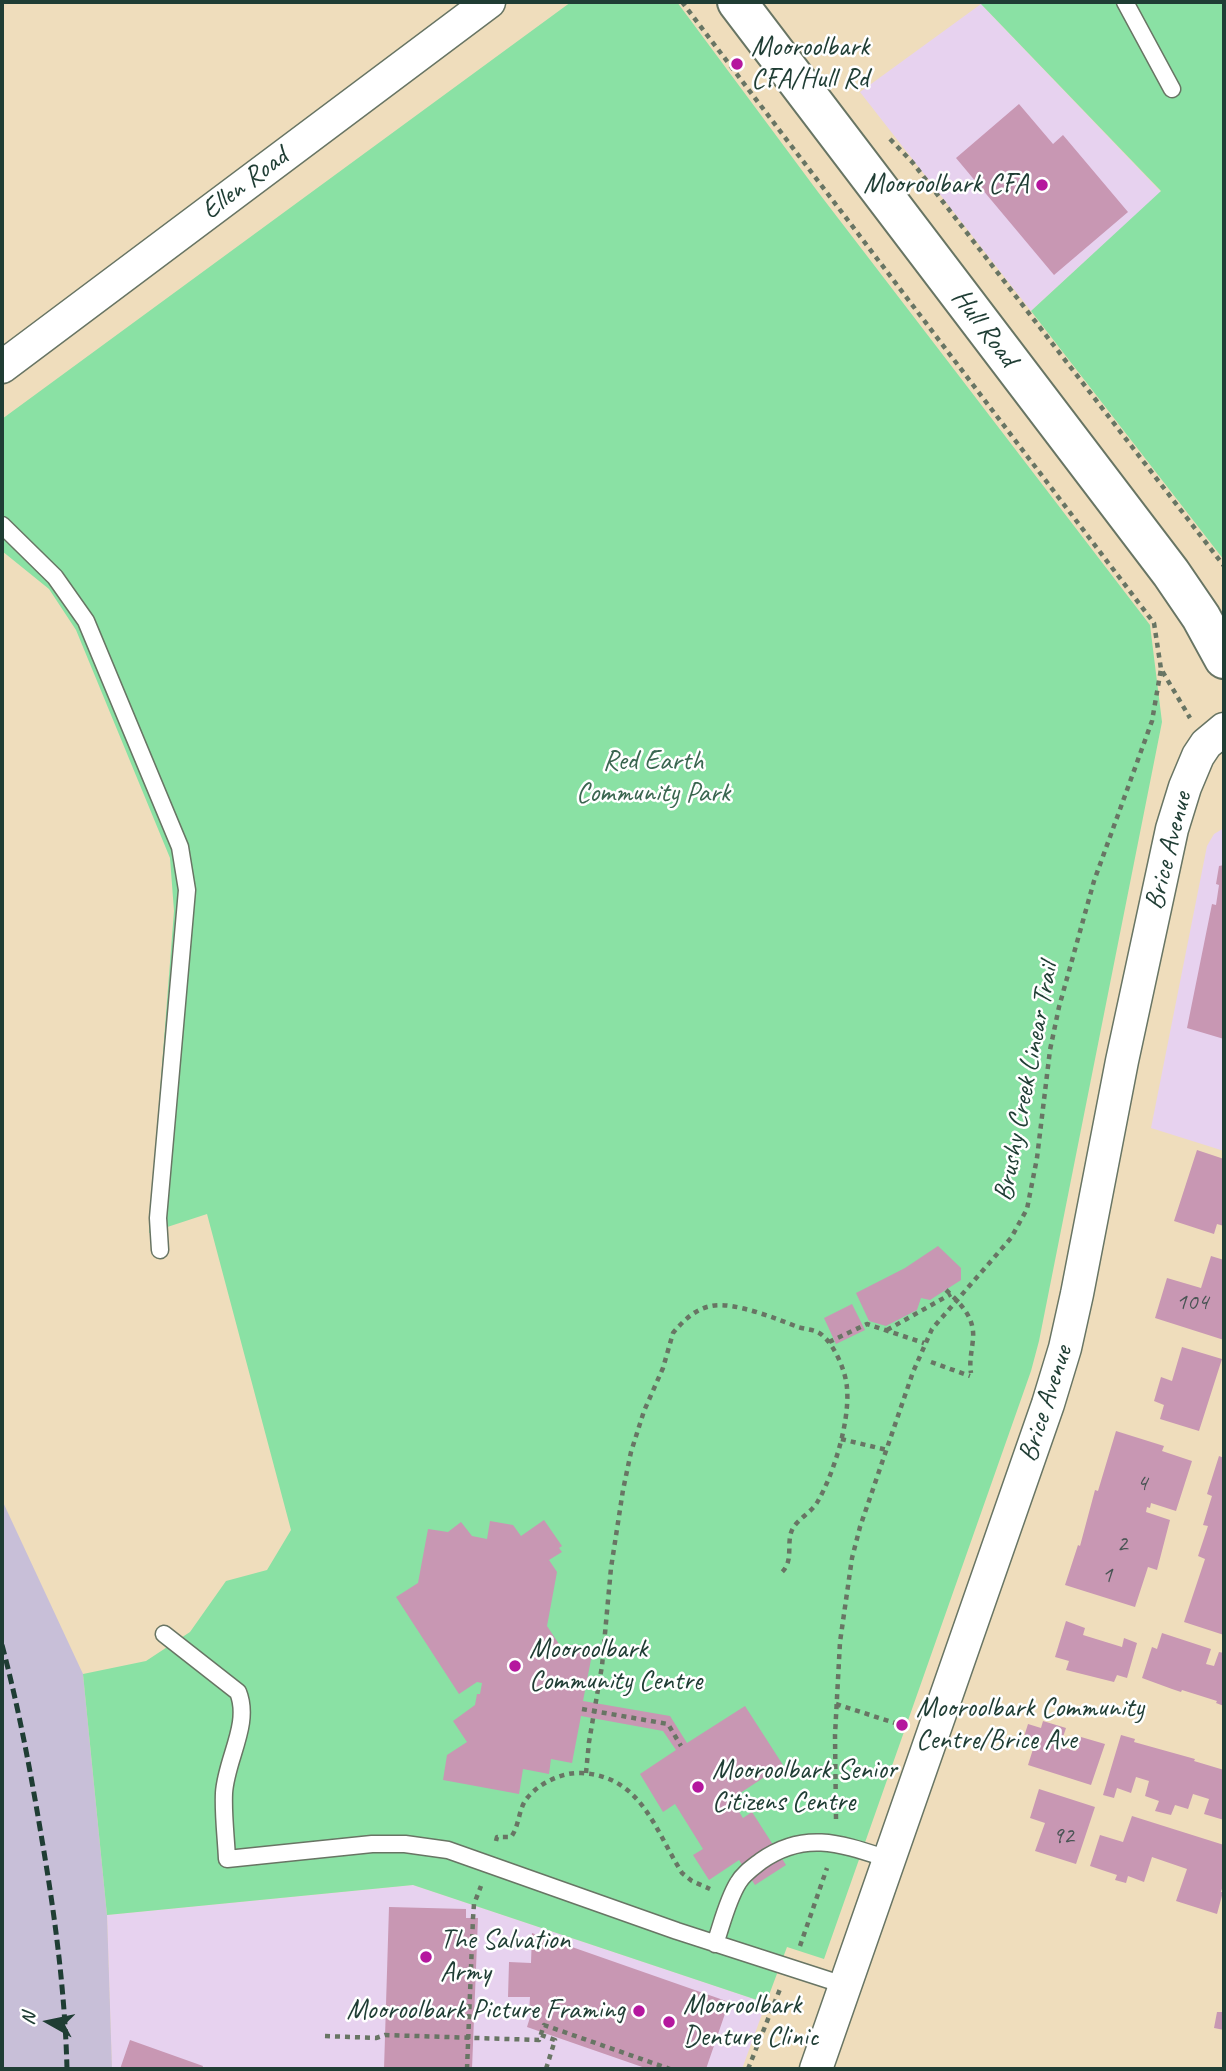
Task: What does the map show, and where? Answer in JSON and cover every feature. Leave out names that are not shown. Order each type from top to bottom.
[{"type":"main road","name":"Hull Road","points":[[737,2],[1171,573],[1201,617],[1224,659]]},
{"type":"street","name":"Ellen Road","points":[[2,367],[489,2]]},
{"type":"street","name":"Brice Avenue","points":[[816,2069],[1044,1416],[1065,1348],[1172,829],[1195,763],[1206,744],[1224,729]]},
{"type":"lane","points":[[1125,2],[1171,89]]},
{"type":"lane","points":[[2,525],[55,577],[86,621],[180,847],[187,890],[158,1218],[160,1250]]},
{"type":"lane","points":[[164,1634],[238,1692],[243,1706],[242,1722],[226,1772],[224,1795],[227,1859],[372,1844],[405,1844],[448,1850],[715,1944],[844,1985]]},
{"type":"lane","points":[[715,1944],[732,1895],[741,1878],[750,1869],[786,1846],[802,1842],[836,1844],[888,1859]]},
{"type":"path","points":[[682,2],[1154,623],[1161,668],[1175,693]]},
{"type":"path","points":[[888,137],[913,163],[1224,566]]},
{"type":"path","name":"Brushy Creek Linear Trail","points":[[748,2069],[836,1844],[836,1704],[842,1619],[852,1558],[924,1343],[957,1299],[1012,1238],[1027,1209],[1032,1192],[1050,1050],[1059,1007],[1094,881],[1152,721],[1161,668]]},
{"type":"path","points":[[932,1362],[970,1374],[973,1326],[957,1299],[946,1290]]},
{"type":"path","points":[[886,1331],[951,1294]]},
{"type":"path","points":[[586,1773],[599,1686],[611,1568],[622,1490],[631,1452],[644,1411],[663,1368],[673,1333],[682,1322],[709,1306],[718,1305],[766,1315],[822,1334],[845,1376],[848,1389],[841,1439],[818,1502],[791,1530],[789,1562],[781,1573]]},
{"type":"path","points":[[896,1323],[902,1336]]},
{"type":"path","points":[[828,1342],[862,1325],[924,1343]]},
{"type":"path","points":[[841,1439],[887,1450]]},
{"type":"path","points":[[836,1704],[902,1725]]},
{"type":"path","points":[[582,1709],[668,1724],[681,1746]]},
{"type":"path","points":[[488,1863],[497,1836],[506,1838],[515,1832],[524,1803],[530,1795],[542,1785],[559,1777],[586,1773],[615,1780],[627,1787],[642,1806],[682,1873],[704,1886],[732,1895]]},
{"type":"path","points":[[467,2069],[474,1903]]},
{"type":"path","points":[[326,2036],[376,2038],[385,2035],[539,2040],[544,2025],[670,2069]]},
{"type":"path","points":[[541,2035],[555,2040],[546,2069]]},
{"type":"shaded area","points":[[981,4],[1161,192],[1031,311],[860,92]]},
{"type":"shaded area","points":[[1224,828],[1224,1151],[1151,1128],[1207,846],[1214,834]]},
{"type":"shaded area","points":[[2,1500],[83,1674],[107,1915],[112,2069],[2,2069]]},
{"type":"shaded area","points":[[413,1885],[766,2003],[742,2069],[112,2069],[107,1915]]},
{"type":"green space","name":"Red Earth Community Park","points":[[571,2],[677,2],[818,192],[1150,625],[1162,722],[1031,1371],[824,1959],[787,1947],[766,2003],[413,1885],[107,1915],[83,1674],[146,1661],[190,1632],[226,1581],[267,1570],[291,1530],[207,1214],[149,1233],[174,911],[170,858],[76,630],[49,589],[2,551],[2,419]]},
{"type":"green space","points":[[1224,2],[1224,560],[1031,311],[1161,191],[981,4]]},
{"type":"building","name":"Mooroolbark CFA","points":[[1019,104],[1053,144],[1063,135],[1128,212],[1054,275],[956,158]]},
{"type":"building","points":[[1224,865],[1224,1039],[1187,1028],[1212,904],[1216,905],[1219,866]]},
{"type":"building","points":[[1197,1150],[1224,1159],[1224,1226],[1217,1224],[1214,1234],[1174,1221]]},
{"type":"building","points":[[938,1246],[961,1268],[961,1280],[930,1300],[921,1298],[917,1310],[886,1326],[869,1321],[856,1293],[905,1268]]},
{"type":"building","points":[[1211,1256],[1224,1260],[1224,1340],[1155,1318],[1167,1278],[1201,1288]]},
{"type":"building","points":[[852,1304],[865,1330],[836,1344],[824,1318]]},
{"type":"building","points":[[1182,1347],[1222,1359],[1199,1431],[1160,1419],[1164,1405],[1154,1401],[1161,1377],[1172,1381]]},
{"type":"building","points":[[1116,1431],[1164,1446],[1162,1451],[1192,1461],[1176,1511],[1151,1503],[1150,1508],[1147,1507],[1146,1512],[1170,1520],[1157,1570],[1148,1567],[1135,1607],[1065,1585]]},
{"type":"building","points":[[1219,1456],[1224,1458],[1224,1635],[1184,1622],[1205,1559],[1198,1556],[1208,1526],[1203,1525],[1212,1496],[1207,1494]]},
{"type":"building","name":"Mooroolbark Community Centre","points":[[544,1520],[562,1546],[559,1548],[562,1552],[549,1560],[557,1572],[547,1626],[563,1650],[571,1645],[593,1649],[583,1701],[670,1716],[687,1743],[745,1706],[783,1765],[731,1799],[743,1818],[752,1812],[786,1865],[755,1885],[739,1860],[709,1880],[693,1855],[703,1849],[675,1804],[663,1812],[640,1774],[676,1750],[663,1731],[581,1716],[572,1763],[551,1759],[549,1774],[523,1769],[519,1794],[443,1780],[447,1755],[467,1742],[453,1721],[475,1705],[482,1683],[477,1682],[459,1694],[396,1597],[418,1583],[428,1529],[448,1532],[461,1522],[472,1536],[487,1539],[490,1521],[513,1525],[521,1536]]},
{"type":"building","points":[[1066,1621],[1085,1628],[1083,1635],[1122,1647],[1124,1638],[1137,1643],[1127,1678],[1117,1675],[1114,1682],[1066,1670],[1069,1661],[1055,1657]]},
{"type":"building","points":[[1162,1633],[1211,1649],[1206,1664],[1214,1666],[1219,1652],[1224,1653],[1224,1706],[1216,1703],[1217,1701],[1142,1678],[1152,1647],[1157,1649]]},
{"type":"building","points":[[1043,1721],[1066,1728],[1060,1746],[1076,1751],[1081,1737],[1105,1744],[1091,1785],[1028,1765],[1034,1746],[1022,1743],[1028,1724],[1041,1728]]},
{"type":"building","points":[[1121,1735],[1135,1739],[1134,1742],[1224,1770],[1224,1820],[1204,1814],[1209,1799],[1193,1794],[1188,1809],[1175,1805],[1171,1815],[1155,1811],[1159,1801],[1145,1796],[1149,1781],[1136,1777],[1131,1793],[1117,1788],[1114,1798],[1103,1795]]},
{"type":"building","points":[[1039,1789],[1095,1807],[1076,1864],[1035,1851],[1045,1823],[1030,1818]]},
{"type":"building","points":[[1132,1816],[1224,1845],[1223,1892],[1217,1914],[1176,1901],[1187,1869],[1152,1857],[1144,1882],[1128,1876],[1126,1883],[1115,1880],[1117,1875],[1090,1866],[1100,1835],[1123,1842]]},
{"type":"building","points":[[389,1907],[466,1909],[466,1918],[478,1918],[472,2069],[384,2069]]},
{"type":"building","points":[[532,1933],[729,2002],[706,2069],[648,2069],[527,2027],[531,2014],[530,1997],[508,1997],[509,1962],[531,1963]]},
{"type":"building","points":[[1217,2012],[1224,2012],[1224,2030],[1214,2028]]},
{"type":"building","points":[[130,2040],[203,2066],[202,2069],[120,2069]]},
{"type":"railway","points":[[2,1645],[24,1742],[51,1897],[62,1983],[67,2069]]},
{"type":"place","name":"Mooroolbark CFA/Hull Rd","points":[[737,64]]},
{"type":"place","name":"Mooroolbark CFA","points":[[1042,185]]},
{"type":"place","name":"Mooroolbark Community Centre","points":[[515,1666]]},
{"type":"place","name":"Mooroolbark Community Centre/Brice Ave","points":[[902,1725]]},
{"type":"place","name":"Mooroolbark Senior Citizens Centre","points":[[698,1787]]},
{"type":"place","name":"The Salvation Army","points":[[426,1957]]},
{"type":"place","name":"Mooroolbark Picture Framing","points":[[639,2011]]},
{"type":"place","name":"Mooroolbark Denture Clinic","points":[[669,2022]]}]
